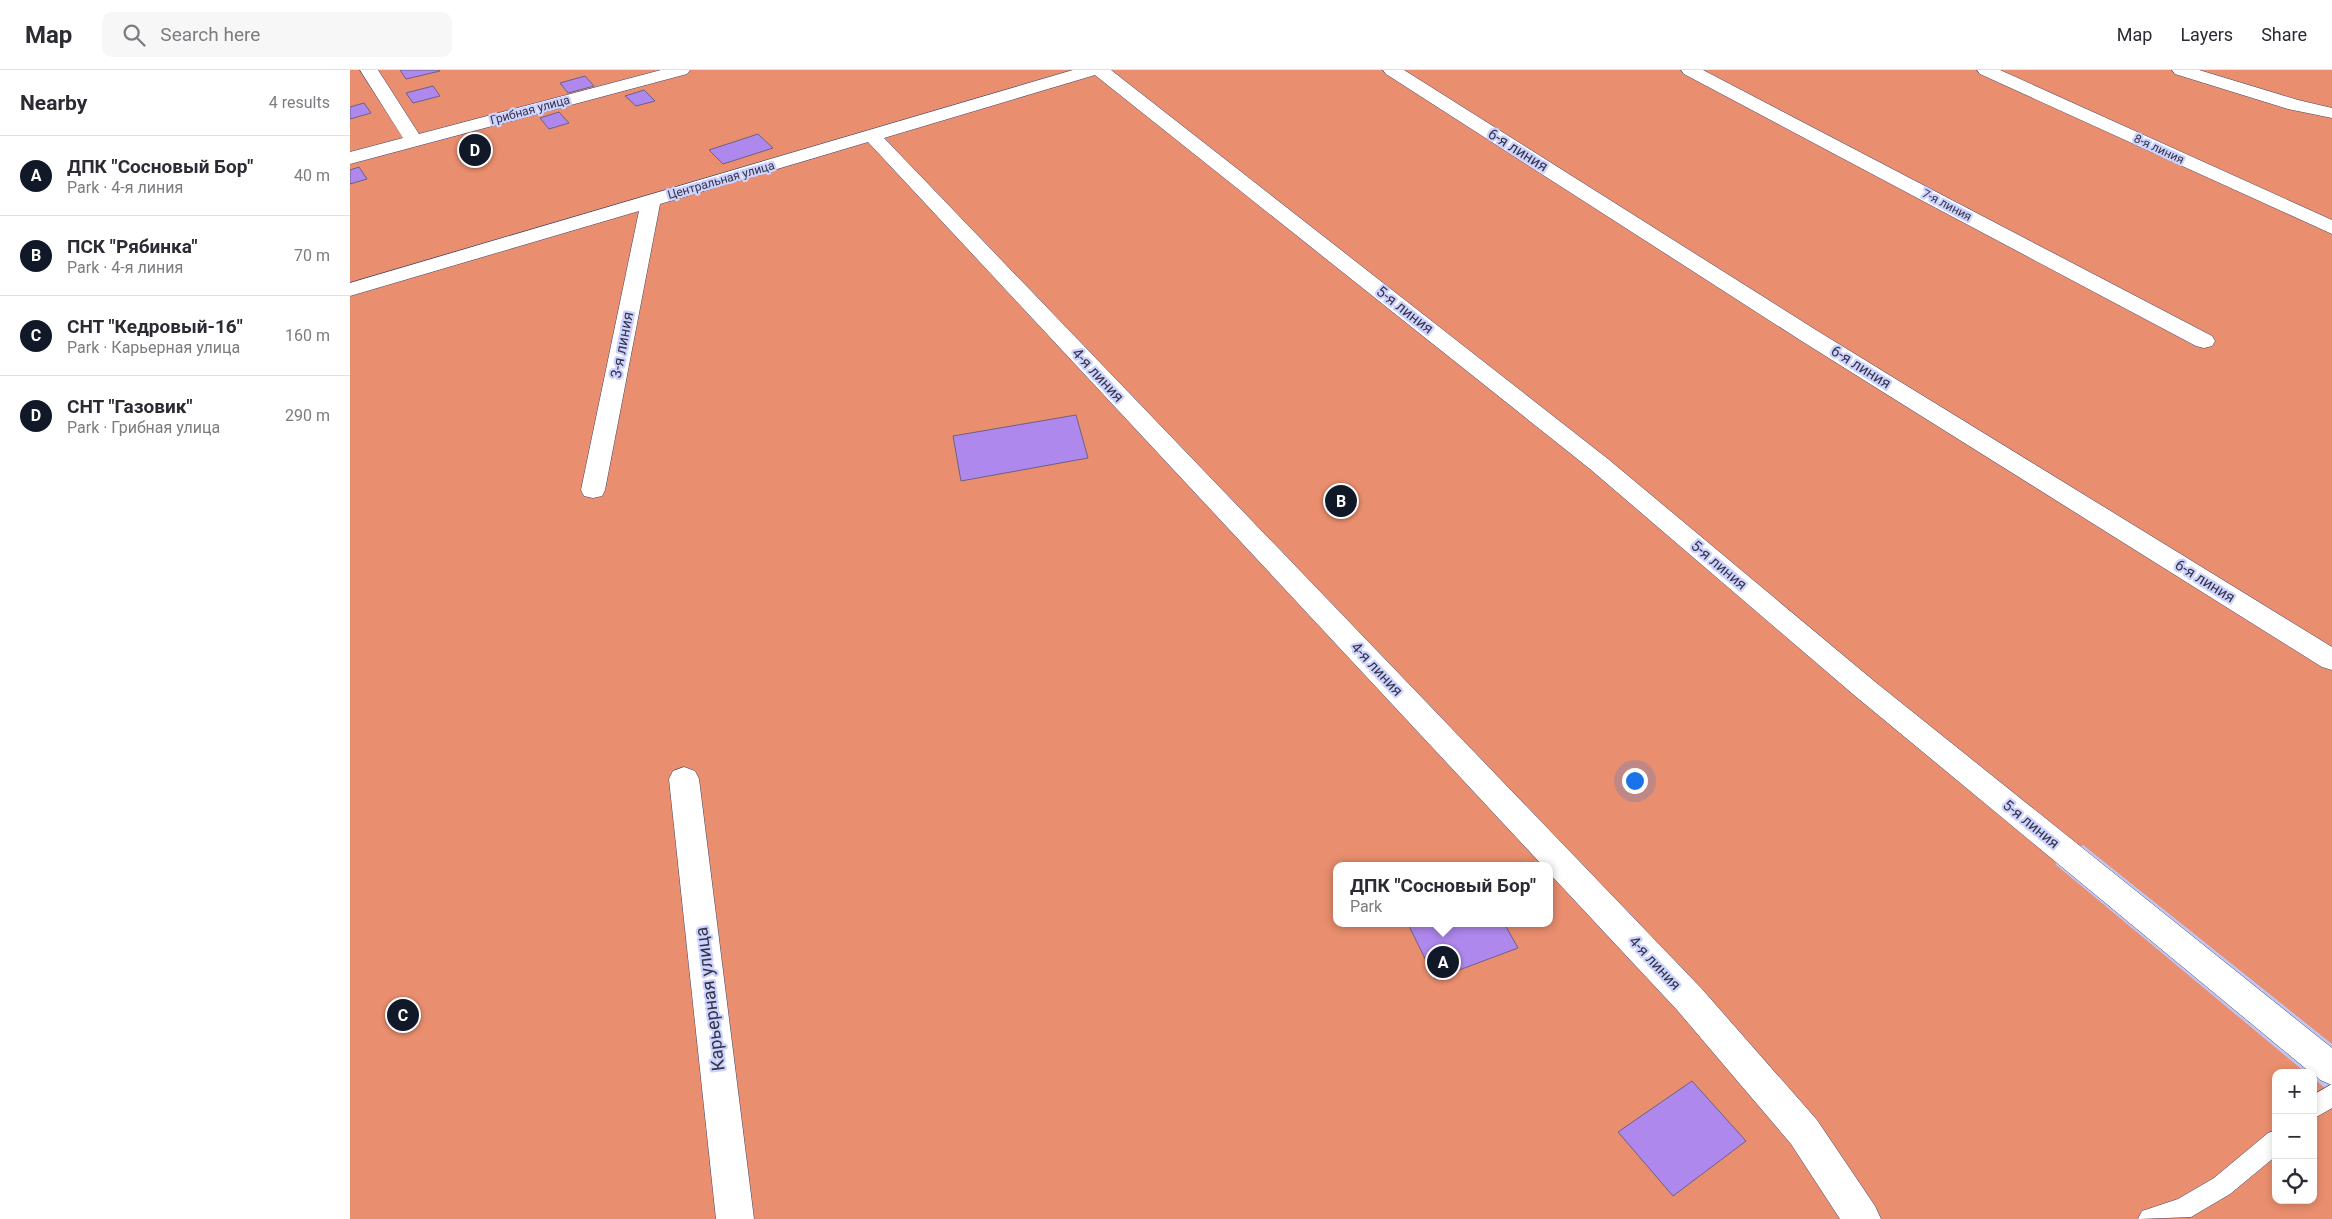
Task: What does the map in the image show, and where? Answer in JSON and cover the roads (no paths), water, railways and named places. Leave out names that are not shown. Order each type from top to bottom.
[{"type":"street","points":[[369,70],[414,141]]},
{"type":"street","name":"Грибная улица","points":[[350,158],[681,70]]},
{"type":"street","name":"Центральная улица","points":[[350,290],[1092,70]]},
{"type":"street","name":"5-я линия","points":[[1100,70],[1599,464],[1864,688],[2332,1069]]},
{"type":"street","name":"6-я линия","points":[[1392,70],[1808,334],[2332,660]]},
{"type":"street","name":"7-я линия","points":[[1690,70],[2204,341]]},
{"type":"street","name":"8-я линия","points":[[1986,70],[2332,228]]},
{"type":"street","points":[[2181,70],[2294,105],[2332,113]]},
{"type":"street","name":"4-я линия","points":[[871,136],[1690,999],[1804,1132],[1862,1219]]},
{"type":"street","name":"3-я линия","points":[[593,490],[651,201]]},
{"type":"street","name":"Карьерная улица","points":[[684,779],[736,1219]]},
{"type":"lane","points":[[2317,1107],[2332,1094]]},
{"type":"lane","points":[[2150,1219],[2183,1208],[2222,1186],[2272,1144]]},
{"type":"place","name":"СНТ \"Газовик\"","points":[[475,150]]},
{"type":"place","name":"ПСК \"Рябинка\"","points":[[1341,501]]},
{"type":"place","name":"ДПК \"Сосновый Бор\"","points":[[1443,962]]},
{"type":"place","name":"СНТ \"Кедровый-16\"","points":[[403,1015]]}]
